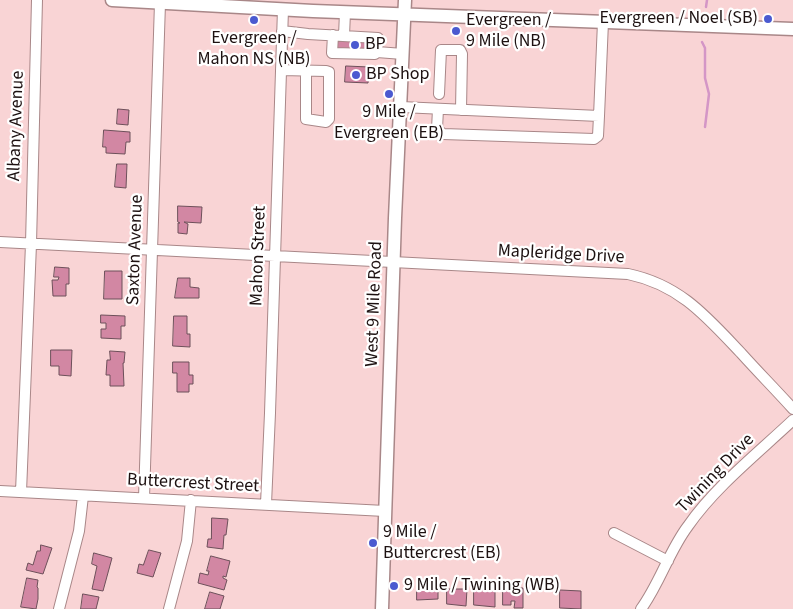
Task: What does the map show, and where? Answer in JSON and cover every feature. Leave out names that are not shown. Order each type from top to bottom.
[{"type":"main road","points":[[112,0],[345,12],[793,29]]},
{"type":"main road","name":"West 9 Mile Road","points":[[382,609],[405,0]]},
{"type":"street","name":"Albany Avenue","points":[[21,492],[37,0]]},
{"type":"street","name":"Saxton Avenue","points":[[144,498],[160,3]]},
{"type":"street","name":"Mahon Street","points":[[266,504],[283,9]]},
{"type":"street","points":[[344,36],[345,12]]},
{"type":"street","points":[[438,109],[437,129],[443,134],[594,139],[598,136],[603,22]]},
{"type":"street","points":[[282,31],[378,38],[378,52]]},
{"type":"street","points":[[333,35],[332,53],[375,54],[378,52],[403,54]]},
{"type":"street","points":[[439,94],[441,50],[460,50],[462,54],[461,110]]},
{"type":"street","points":[[281,70],[306,70],[326,71],[330,74],[329,119],[326,122],[306,119],[306,70]]},
{"type":"street","points":[[401,107],[599,116]]},
{"type":"street","name":"Mapleridge Drive","points":[[0,242],[628,274],[652,280],[672,290],[697,307],[793,409]]},
{"type":"street","name":"Twining Drive","points":[[641,609],[686,528],[708,501],[793,420]]},
{"type":"street","name":"Buttercrest Street","points":[[0,492],[385,511]]},
{"type":"street","points":[[59,609],[79,531],[83,496]]},
{"type":"street","points":[[169,609],[187,541],[191,500]]},
{"type":"street","points":[[614,533],[668,561]]},
{"type":"building","points":[[337,39],[374,40],[373,52],[337,51]]},
{"type":"building","points":[[346,66],[369,67],[368,83],[345,82]]},
{"type":"building","points":[[118,109],[129,110],[128,125],[117,124]]},
{"type":"building","points":[[104,130],[130,132],[130,142],[126,142],[125,154],[106,153],[106,147],[103,147]]},
{"type":"building","points":[[117,164],[127,164],[126,188],[115,187]]},
{"type":"building","points":[[178,206],[202,207],[201,223],[184,222],[188,224],[187,234],[178,233],[178,223],[180,223],[178,222]]},
{"type":"building","points":[[55,267],[69,268],[69,284],[66,284],[66,296],[53,296],[52,280],[58,280],[59,277],[54,277]]},
{"type":"building","points":[[105,271],[122,271],[122,299],[104,299]]},
{"type":"building","points":[[178,278],[190,278],[190,287],[199,288],[199,298],[175,298]]},
{"type":"building","points":[[101,315],[125,316],[125,326],[121,326],[121,339],[101,338],[101,329],[106,329],[106,323],[101,323]]},
{"type":"building","points":[[174,316],[187,316],[187,334],[190,334],[190,347],[173,346]]},
{"type":"building","points":[[51,350],[72,350],[71,376],[59,375],[59,366],[51,366]]},
{"type":"building","points":[[110,351],[125,352],[123,363],[124,386],[110,386],[110,375],[106,375]]},
{"type":"building","points":[[173,362],[189,362],[189,375],[193,375],[193,384],[189,384],[189,392],[177,392],[177,373],[173,373]]},
{"type":"building","points":[[212,518],[228,519],[223,549],[207,547],[208,539],[211,539]]},
{"type":"building","points":[[41,545],[52,548],[43,574],[26,570],[28,563],[33,565]]},
{"type":"building","points":[[149,550],[161,553],[153,577],[137,573],[139,564],[143,565]]},
{"type":"building","points":[[94,553],[112,558],[103,591],[92,589],[97,566],[92,564]]},
{"type":"building","points":[[211,556],[230,561],[226,577],[223,576],[227,580],[224,590],[198,583],[200,573],[208,575],[209,571],[207,571]]},
{"type":"building","points":[[27,578],[38,580],[36,609],[21,607]]},
{"type":"building","points":[[417,585],[438,586],[438,599],[417,600]]},
{"type":"building","points":[[474,587],[495,587],[495,607],[474,605]]},
{"type":"building","points":[[503,588],[523,588],[523,608],[514,608],[515,601],[511,601],[511,605],[503,605]]},
{"type":"building","points":[[447,589],[467,589],[466,606],[447,604]]},
{"type":"building","points":[[560,590],[581,591],[581,609],[560,608]]},
{"type":"building","points":[[210,592],[224,596],[220,609],[205,609]]},
{"type":"building","points":[[83,594],[99,597],[96,609],[81,609]]},
{"type":"waterway","points":[[706,7],[707,0]]},
{"type":"waterway","points":[[702,42],[705,48],[705,78],[709,94],[705,127]]},
{"type":"place","name":"Evergreen / Noel (SB)","points":[[768,19]]},
{"type":"place","name":"Evergreen / Mahon NS (NB)","points":[[254,20]]},
{"type":"place","name":"Evergreen / 9 Mile (NB)","points":[[456,31]]},
{"type":"place","name":"BP","points":[[355,45]]},
{"type":"place","name":"BP Shop","points":[[356,75]]},
{"type":"place","name":"9 Mile / Evergreen (EB)","points":[[389,94]]},
{"type":"place","name":"9 Mile / Buttercrest (EB)","points":[[373,543]]},
{"type":"place","name":"9 Mile / Twining (WB)","points":[[394,586]]}]
